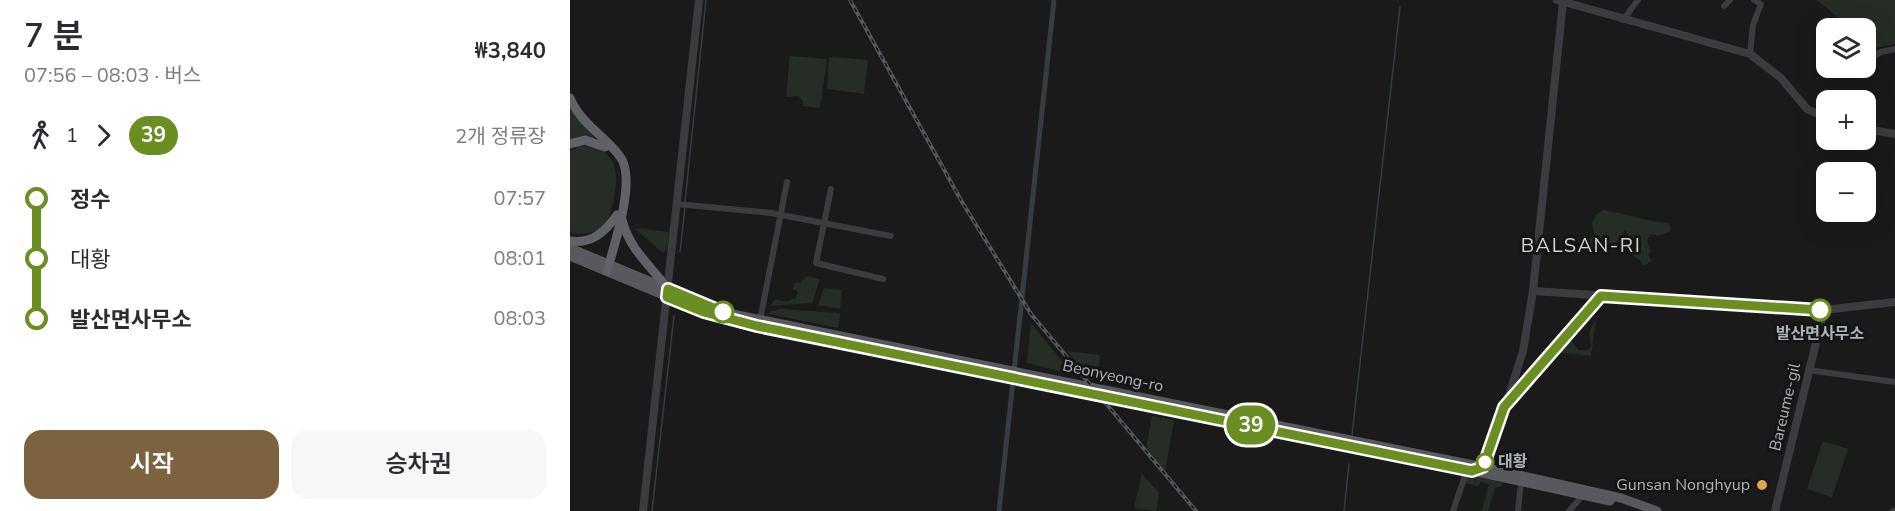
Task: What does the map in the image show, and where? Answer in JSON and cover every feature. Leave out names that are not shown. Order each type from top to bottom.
[{"type":"highway","points":[[570,98],[592,131],[622,160],[626,176],[616,240],[607,268]]},
{"type":"highway","points":[[570,144],[585,140],[594,141],[606,147],[615,158],[621,182],[619,217],[637,255],[667,293]]},
{"type":"highway","points":[[570,241],[582,242],[596,237],[607,230],[619,217]]},
{"type":"main road","name":"Beonyeong-ro","points":[[570,248],[607,268]]},
{"type":"main road","name":"Beonyeong-ro","points":[[570,256],[723,312],[1583,495],[1640,511]]},
{"type":"main road","name":"Beonyeong-ro","points":[[667,293],[704,312],[757,326],[1005,372]]},
{"type":"main road","name":"Beonyeong-ro","points":[[1018,375],[1483,467],[1621,498],[1657,511]]},
{"type":"street","points":[[643,511],[679,205],[699,0]]},
{"type":"street","points":[[1623,20],[1638,0]]},
{"type":"street","points":[[1724,6],[1730,0]]},
{"type":"street","points":[[1750,54],[1754,25],[1761,4],[1754,0]]},
{"type":"street","points":[[1453,511],[1465,476],[1483,467],[1523,351],[1533,291],[1560,1],[1623,20],[1733,47],[1750,54],[1781,78],[1808,109],[1816,113]]},
{"type":"street","points":[[1876,56],[1881,52],[1895,49]]},
{"type":"street","points":[[1876,131],[1895,134]]},
{"type":"street","points":[[760,320],[787,182]]},
{"type":"street","points":[[831,189],[816,263],[883,279]]},
{"type":"street","points":[[679,205],[780,216],[891,236]]},
{"type":"street","points":[[1533,291],[1824,310],[1895,302]]},
{"type":"street","points":[[1504,407],[1601,296]]},
{"type":"street","name":"Bareume-gil","points":[[1775,511],[1824,310]]},
{"type":"street","points":[[1808,370],[1895,382]]},
{"type":"street","points":[[1518,511],[1521,482]]},
{"type":"street","points":[[1569,511],[1583,495]]},
{"type":"shaded area","points":[[1817,0],[1895,0],[1895,44],[1876,48],[1876,18],[1839,18]]},
{"type":"shaded area","points":[[790,56],[827,59],[820,108],[802,106],[803,101],[798,96],[786,97]]},
{"type":"shaded area","points":[[829,57],[868,60],[864,94],[827,89]]},
{"type":"shaded area","points":[[570,107],[595,138],[578,137],[570,141]]},
{"type":"shaded area","points":[[581,145],[598,146],[607,154],[613,163],[616,188],[611,211],[603,225],[590,233],[581,234],[570,233],[570,151]]},
{"type":"shaded area","points":[[1603,210],[1669,223],[1671,231],[1659,236],[1650,234],[1647,241],[1651,251],[1648,255],[1652,261],[1643,266],[1641,261],[1632,255],[1626,229],[1607,255],[1603,246],[1592,247],[1588,240],[1595,235],[1592,223],[1597,214]]},
{"type":"shaded area","points":[[634,228],[669,232],[667,249],[663,253]]},
{"type":"shaded area","points":[[807,276],[820,279],[812,303],[770,306],[775,299],[786,302],[796,298],[798,292],[793,289],[795,282],[800,283]]},
{"type":"shaded area","points":[[824,288],[842,290],[840,309],[818,305]]},
{"type":"shaded area","points":[[780,309],[840,313],[838,328],[769,314],[769,312]]},
{"type":"shaded area","points":[[1596,319],[1591,356],[1557,352],[1568,338],[1579,350],[1588,350],[1591,346],[1589,332]]},
{"type":"shaded area","points":[[1031,323],[1072,374],[1027,363]]},
{"type":"shaded area","points":[[1067,351],[1100,355],[1098,377],[1086,374]]},
{"type":"shaded area","points":[[1152,416],[1174,420],[1165,471],[1146,449]]},
{"type":"shaded area","points":[[1823,441],[1848,449],[1832,497],[1807,489]]},
{"type":"shaded area","points":[[1142,474],[1159,493],[1156,511],[1134,508]]},
{"type":"shaded area","points":[[1469,475],[1502,483],[1502,486],[1495,488],[1488,511],[1482,511],[1489,484],[1481,482],[1478,486],[1465,483]]},
{"type":"waterway","points":[[685,202],[706,0]]},
{"type":"waterway","points":[[999,511],[1054,0]]},
{"type":"waterway","points":[[1352,435],[1400,7]]},
{"type":"waterway","points":[[680,252],[685,207]]},
{"type":"waterway","points":[[652,511],[674,316]]},
{"type":"waterway","points":[[1344,511],[1349,464]]},
{"type":"railway","points":[[850,0],[962,202],[1031,314],[1196,511]]},
{"type":"bus line","name":"39","points":[[723,312],[668,289],[667,297],[704,312],[757,326],[1054,384],[1472,471],[1483,467],[1499,427],[1504,407],[1601,296],[1820,310]]},
{"type":"place","name":"발산면사무소","points":[[1820,310]]},
{"type":"place","name":"대황","points":[[1485,462]]},
{"type":"place","name":"Gunsan Nonghyup","points":[[1762,485]]},
{"type":"district","name":"BALSAN-RI","points":[[1581,245]]}]
